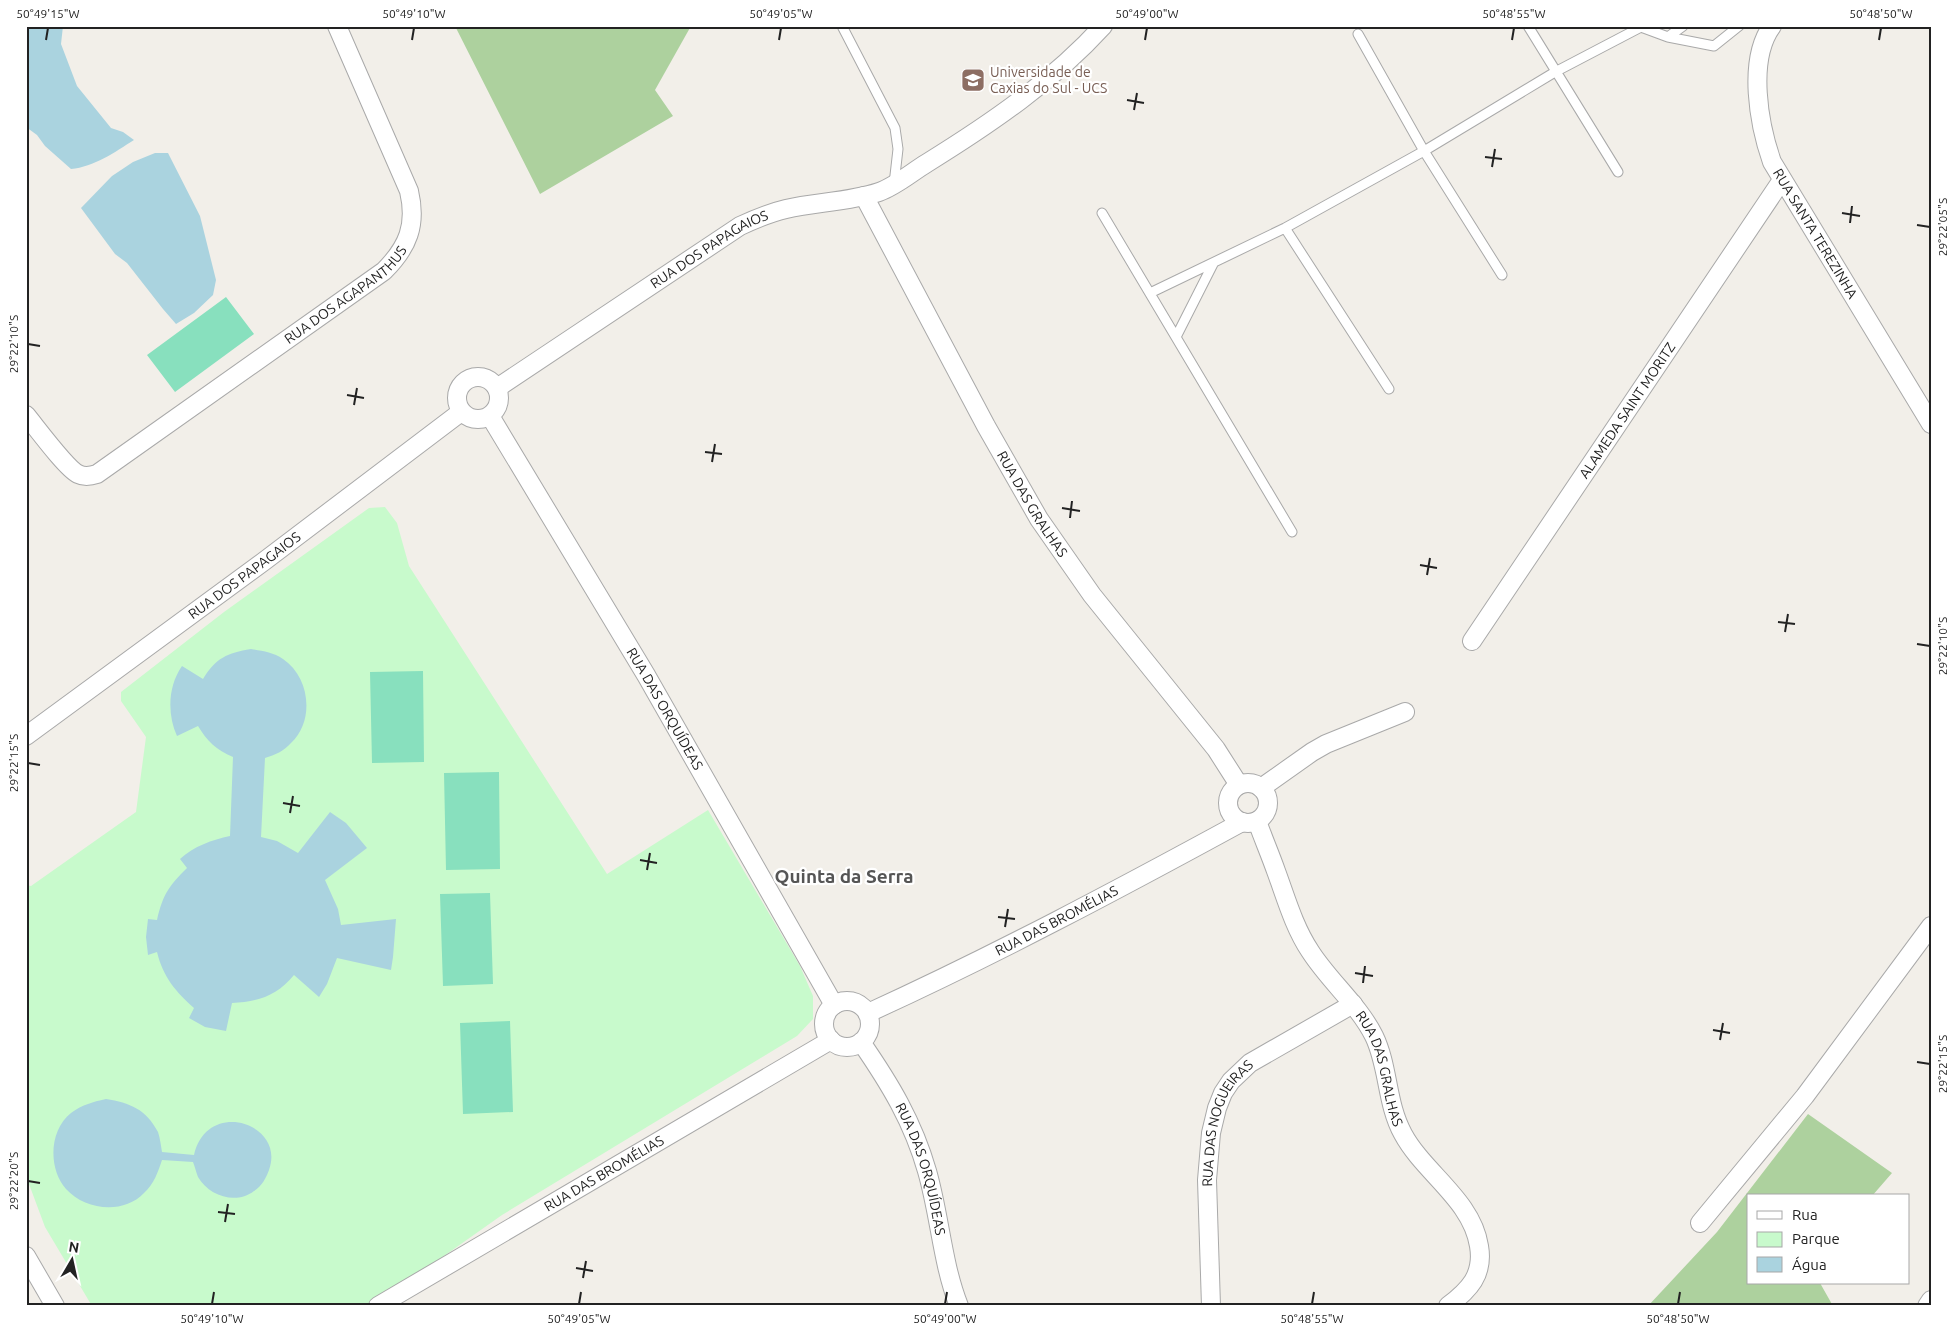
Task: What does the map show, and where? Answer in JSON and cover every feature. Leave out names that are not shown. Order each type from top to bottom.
[{"type":"street","name":"RUA DOS AGAPANTHUS","points":[[26,415],[67,464],[78,474],[89,476],[105,470],[384,271],[396,259],[403,248],[412,222],[413,212],[409,191],[337,26]]},
{"type":"street","name":"RUA DOS PAPAGAIOS","points":[[497,388],[740,226],[765,214],[864,196],[882,191],[894,184],[1016,104],[1062,67],[1103,26]]},
{"type":"street","name":"RUA SANTA TEREZINHA","points":[[1767,28],[1759,72],[1760,107],[1766,144],[1772,162],[1931,424]]},
{"type":"street","name":"ALAMEDA SAINT MORITZ","points":[[1472,641],[1782,180]]},
{"type":"street","name":"RUA DAS GRALHAS","points":[[864,196],[986,426],[1039,519],[1092,595],[1216,748],[1239,785]]},
{"type":"street","points":[[469,378],[485,378],[497,388],[500,395],[499,403],[490,416],[483,419],[467,417],[457,405],[458,389],[469,378]]},
{"type":"street","name":"RUA DOS PAPAGAIOS","points":[[26,736],[256,568],[461,412]]},
{"type":"street","name":"RUA DAS ORQUÍDEAS","points":[[490,416],[646,675],[834,1005]]},
{"type":"street","points":[[1261,788],[1326,744],[1405,712]]},
{"type":"street","points":[[1247,783],[1261,788],[1266,794],[1267,810],[1250,822],[1230,812],[1228,805],[1229,797],[1239,785],[1247,783]]},
{"type":"street","name":"RUA DAS GRALHAS","points":[[1250,822],[1306,945],[1316,960],[1353,1004],[1375,1039],[1394,1115],[1403,1135],[1423,1163],[1458,1202],[1476,1236],[1480,1252],[1476,1276],[1470,1287],[1448,1306]]},
{"type":"street","name":"RUA DAS BROMÉLIAS","points":[[868,1014],[1085,908],[1250,822]]},
{"type":"street","points":[[1700,1223],[1805,1096],[1931,926]]},
{"type":"street","points":[[849,1001],[863,1007],[868,1014],[870,1029],[861,1042],[846,1046],[838,1045],[827,1034],[825,1018],[834,1005],[849,1001]]},
{"type":"street","name":"RUA DAS NOGUEIRAS","points":[[1211,1306],[1207,1180],[1211,1132],[1217,1108],[1224,1093],[1231,1081],[1250,1063],[1353,1004]]},
{"type":"street","name":"RUA DAS BROMÉLIAS","points":[[378,1306],[402,1300],[832,1040]]},
{"type":"street","name":"RUA DAS ORQUÍDEAS","points":[[861,1042],[891,1086],[913,1130],[928,1172],[949,1277],[959,1306]]},
{"type":"street","points":[[26,1256],[55,1306]]},
{"type":"street","points":[[1927,1306],[1931,1300]]},
{"type":"lane","points":[[842,26],[895,128],[898,149],[894,184]]},
{"type":"lane","points":[[1528,26],[1618,172]]},
{"type":"lane","points":[[1668,37],[1683,26]]},
{"type":"lane","points":[[1150,294],[1285,228],[1424,151],[1555,72],[1641,27],[1668,37],[1714,46],[1738,26]]},
{"type":"lane","points":[[1358,34],[1424,151],[1502,275]]},
{"type":"lane","points":[[1102,213],[1292,532]]},
{"type":"lane","points":[[1285,228],[1389,389]]},
{"type":"lane","points":[[1176,337],[1213,263]]},
{"type":"green space","points":[[455,26],[691,26],[655,90],[673,116],[540,194]]},
{"type":"green space","points":[[226,297],[254,334],[175,392],[147,355]]},
{"type":"green space","points":[[385,507],[397,523],[409,566],[607,874],[708,810],[800,966],[813,996],[813,1019],[797,1036],[502,1215],[417,1275],[364,1306],[92,1306],[45,1227],[26,1176],[26,885],[31,886],[136,812],[146,737],[121,701],[121,692],[224,612],[369,508]]},
{"type":"green space","points":[[423,671],[424,762],[372,763],[370,672]]},
{"type":"green space","points":[[499,772],[500,869],[446,870],[444,773]]},
{"type":"green space","points":[[490,893],[493,984],[443,986],[440,894]]},
{"type":"green space","points":[[510,1021],[513,1112],[463,1114],[460,1023]]},
{"type":"green space","points":[[1808,1114],[1892,1173],[1874,1194],[1747,1194],[1747,1284],[1821,1284],[1833,1306],[1648,1306],[1717,1232]]},
{"type":"water","points":[[26,26],[63,26],[61,44],[77,86],[111,128],[123,132],[134,140],[96,162],[71,169],[45,146],[37,135],[26,127]]},
{"type":"water","points":[[155,153],[168,153],[200,216],[216,280],[213,295],[194,313],[176,324],[127,263],[115,254],[81,208],[112,176],[133,162]]},
{"type":"water","points":[[251,649],[275,655],[292,667],[304,688],[306,699],[304,723],[299,734],[285,748],[265,758],[261,837],[277,841],[298,853],[330,812],[346,823],[367,848],[325,880],[338,909],[341,925],[396,919],[391,970],[337,958],[327,984],[319,997],[294,975],[274,993],[250,1001],[232,1003],[226,1031],[205,1027],[189,1018],[194,1008],[171,983],[163,969],[157,952],[148,955],[146,937],[148,919],[157,920],[168,891],[187,868],[180,859],[191,850],[203,844],[230,836],[233,757],[212,744],[198,726],[177,736],[170,709],[174,682],[182,666],[203,679],[218,661],[235,652]]},
{"type":"water","points":[[106,1099],[130,1105],[143,1113],[158,1132],[162,1152],[194,1155],[202,1137],[214,1127],[228,1122],[243,1124],[256,1130],[266,1140],[271,1154],[267,1176],[254,1191],[247,1195],[231,1198],[216,1193],[203,1184],[198,1177],[193,1162],[162,1160],[150,1186],[144,1193],[126,1205],[104,1207],[83,1202],[66,1189],[60,1181],[54,1161],[55,1139],[58,1129],[71,1113],[87,1104]]},
{"type":"place","name":"Universidade de Caxias do Sul - UCS","points":[[973,80]]},
{"type":"district","name":"Quinta da Serra","points":[[844,876]]}]
